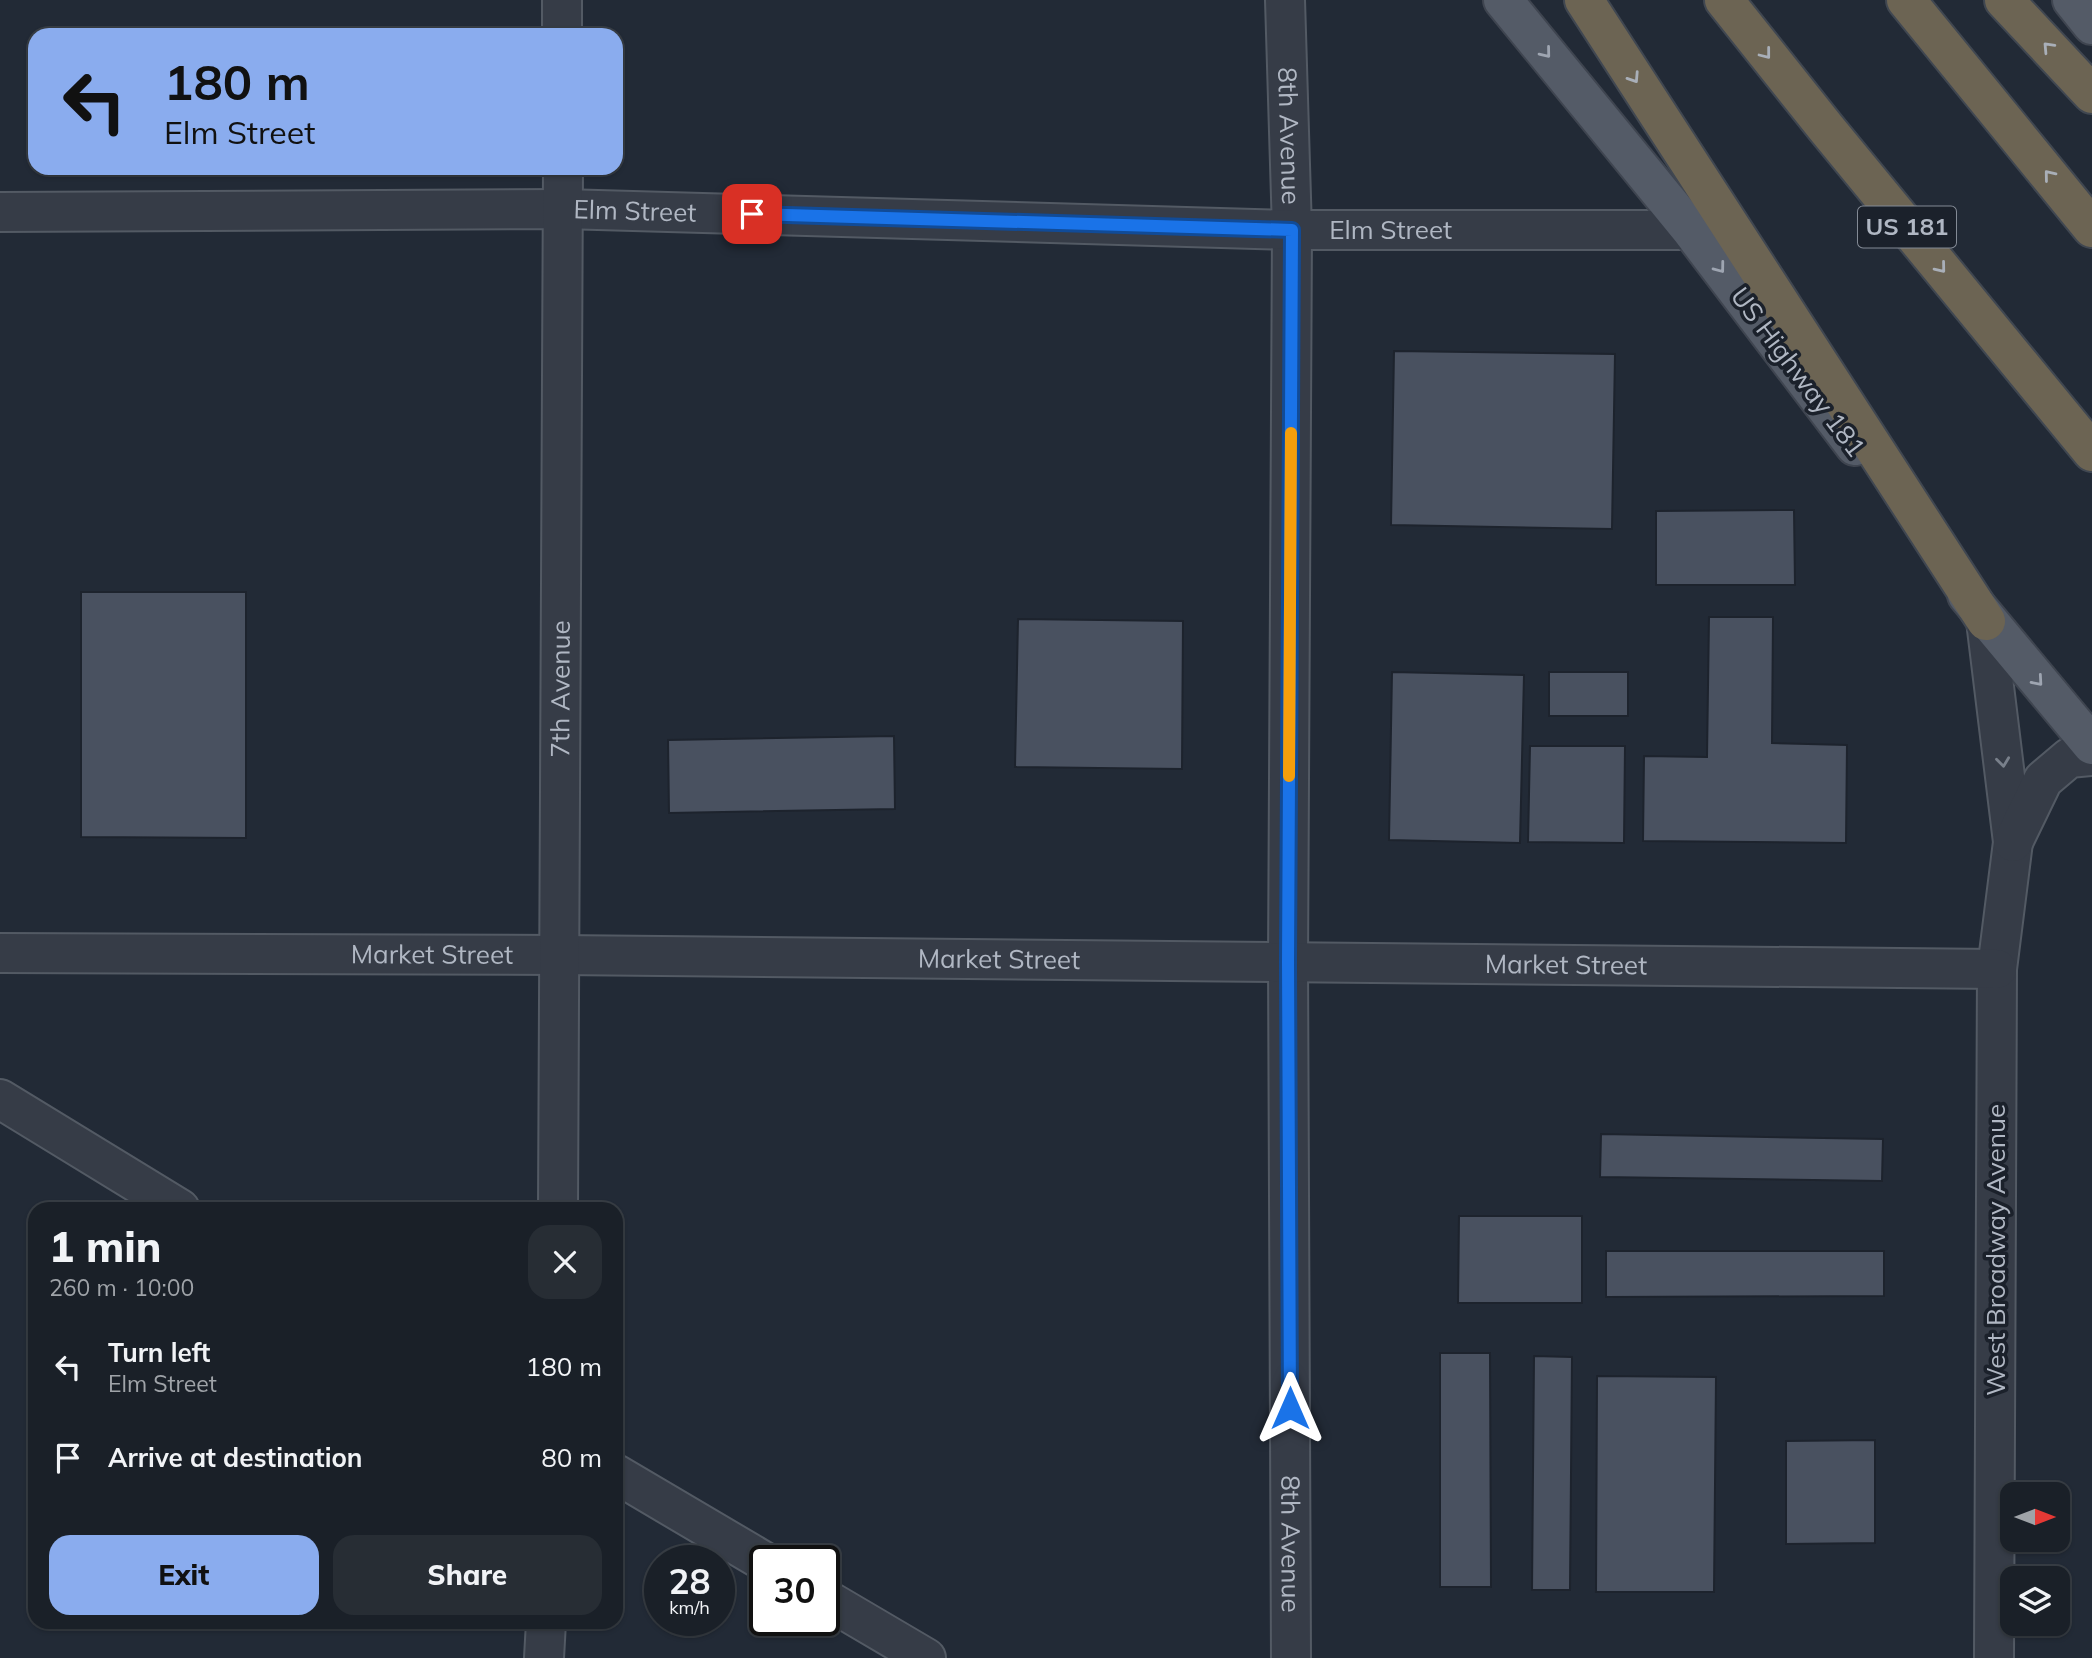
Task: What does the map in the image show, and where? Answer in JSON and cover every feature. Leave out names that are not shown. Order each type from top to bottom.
[{"type":"highway","points":[[1584,0],[1986,621]]},
{"type":"highway","name":"US 181","points":[[1724,0],[2092,452]]},
{"type":"highway","points":[[1906,0],[2092,228]]},
{"type":"highway","points":[[2004,0],[2092,93]]},
{"type":"main road","name":"US Highway 181","points":[[1503,0],[1691,230],[1986,621],[2092,745]]},
{"type":"main road","points":[[2072,0],[2092,25]]},
{"type":"street","points":[[562,0],[562,28]]},
{"type":"street","name":"8th Avenue","points":[[1285,0],[1292,230],[1288,962],[1292,1658]]},
{"type":"street","name":"7th Avenue","points":[[558,1202],[563,175]]},
{"type":"street","name":"Elm Street","points":[[0,212],[563,209],[1292,230],[1691,230]]},
{"type":"street","name":"West Broadway Avenue","points":[[1986,621],[2013,842],[1997,969],[1994,1658]]},
{"type":"street","name":"West Broadway Avenue","points":[[2013,842],[2043,780],[2069,758],[2092,756]]},
{"type":"street","name":"Market Street","points":[[0,953],[1997,969]]},
{"type":"street","points":[[0,1099],[169,1202]]},
{"type":"street","points":[[623,1478],[749,1553]]},
{"type":"street","points":[[840,1607],[926,1658]]},
{"type":"street","points":[[544,1658],[546,1629]]},
{"type":"building","points":[[1394,351],[1615,354],[1612,529],[1391,525]]},
{"type":"building","points":[[1794,510],[1795,585],[1656,585],[1656,511]]},
{"type":"building","points":[[81,592],[246,592],[246,838],[81,837]]},
{"type":"building","points":[[1709,617],[1773,617],[1772,743],[1847,745],[1846,843],[1643,841],[1644,756],[1707,757]]},
{"type":"building","points":[[1018,619],[1183,621],[1182,769],[1015,767]]},
{"type":"building","points":[[1392,672],[1524,675],[1520,843],[1389,840]]},
{"type":"building","points":[[1549,672],[1628,672],[1628,716],[1549,716]]},
{"type":"building","points":[[894,736],[895,809],[669,813],[668,740]]},
{"type":"building","points":[[1530,746],[1625,746],[1624,843],[1528,842]]},
{"type":"building","points":[[1601,1134],[1883,1139],[1882,1181],[1600,1177]]},
{"type":"building","points":[[1459,1216],[1582,1216],[1582,1303],[1458,1303]]},
{"type":"building","points":[[1606,1251],[1884,1251],[1884,1296],[1606,1297]]},
{"type":"building","points":[[1440,1353],[1490,1353],[1491,1587],[1440,1587]]},
{"type":"building","points":[[1534,1356],[1572,1357],[1570,1590],[1532,1590]]},
{"type":"building","points":[[1597,1376],[1716,1377],[1714,1592],[1596,1592]]},
{"type":"building","points":[[1875,1440],[1875,1543],[1786,1544],[1786,1441]]},
{"type":"slow traffic","points":[[1289,776],[1291,433]]},
{"type":"route","points":[[752,214],[1292,230],[1288,962],[1290,1408]]}]
